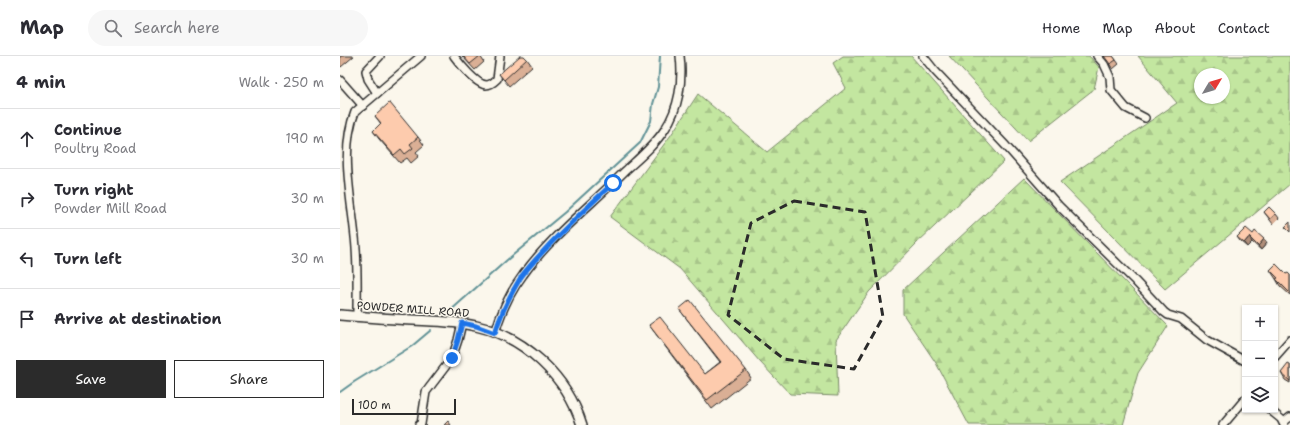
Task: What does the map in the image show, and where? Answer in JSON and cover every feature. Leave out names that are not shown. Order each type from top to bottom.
[{"type":"main road","name":"POWDER MILL ROAD","points":[[340,315],[462,323],[476,326],[520,344],[550,370],[569,396],[582,425]]},
{"type":"street","points":[[377,93],[368,79],[366,71],[380,56]]},
{"type":"street","points":[[357,316],[355,236],[343,166],[342,147],[345,132],[352,117],[363,106],[421,56]]},
{"type":"street","points":[[454,56],[480,84],[487,85],[491,84],[497,79],[500,56]]},
{"type":"street","points":[[495,333],[500,317],[508,300],[522,276],[531,265],[567,227],[650,146],[664,130],[674,110],[679,95],[682,72],[680,56]]},
{"type":"street","points":[[923,56],[934,71],[1006,146],[1059,206],[1135,281],[1164,312],[1168,315],[1181,319],[1207,340],[1242,359]]},
{"type":"street","points":[[1097,56],[1104,64],[1110,77],[1111,90],[1126,108],[1145,118]]},
{"type":"street","points":[[340,80],[363,106]]},
{"type":"street","points":[[419,425],[421,424],[426,392],[452,358],[462,323]]},
{"type":"street","points":[[1278,354],[1290,340]]},
{"type":"street","points":[[1223,425],[1242,403]]},
{"type":"street","points":[[1273,413],[1284,424],[1290,417]]},
{"type":"highlighted area","points":[[794,201],[865,212],[883,317],[854,369],[784,359],[728,315],[751,223]]},
{"type":"green space","points":[[843,56],[911,56],[1004,161],[918,242],[869,292],[836,340],[838,396],[790,394],[760,362],[680,269],[610,217],[671,135],[698,94],[767,152],[846,88],[833,63]]},
{"type":"green space","points":[[949,56],[1089,56],[1099,67],[1094,89],[1028,141]]},
{"type":"green space","points":[[1138,56],[1290,56],[1290,184],[1165,289],[1060,182],[1177,103]]},
{"type":"green space","points":[[1024,178],[1168,326],[1138,373],[1123,425],[969,425],[936,363],[903,314],[903,290]]},
{"type":"building","points":[[463,56],[480,56],[470,64]]},
{"type":"building","points":[[520,56],[524,56],[527,59],[504,80],[499,74]]},
{"type":"building","points":[[1104,56],[1113,56],[1116,60],[1110,64]]},
{"type":"building","points":[[389,103],[418,137],[410,144],[413,148],[405,154],[401,149],[394,155],[373,131],[381,123],[375,116]]},
{"type":"building","points":[[1269,207],[1276,214],[1270,219],[1264,212]]},
{"type":"building","points":[[1290,222],[1290,232],[1285,227]]},
{"type":"building","points":[[1246,228],[1253,234],[1255,231],[1264,239],[1258,246],[1249,237],[1244,243],[1237,237]]},
{"type":"building","points":[[1276,264],[1286,274],[1288,273],[1290,275],[1290,293],[1276,279],[1278,278],[1270,270]]},
{"type":"building","points":[[690,300],[746,370],[707,400],[649,325],[660,317],[705,374],[721,362],[679,309]]},
{"type":"building","points":[[1288,364],[1290,365],[1290,381],[1281,373]]},
{"type":"building","points":[[448,421],[451,425],[444,425]]},
{"type":"waterway","points":[[449,312],[507,260],[565,212],[640,143],[651,121],[653,104],[658,87],[660,56]]},
{"type":"waterway","points":[[340,392],[412,346],[431,330]]},
{"type":"route","points":[[452,358],[456,350],[462,323],[483,328],[495,333],[500,317],[508,300],[522,276],[567,227],[613,183]]}]
